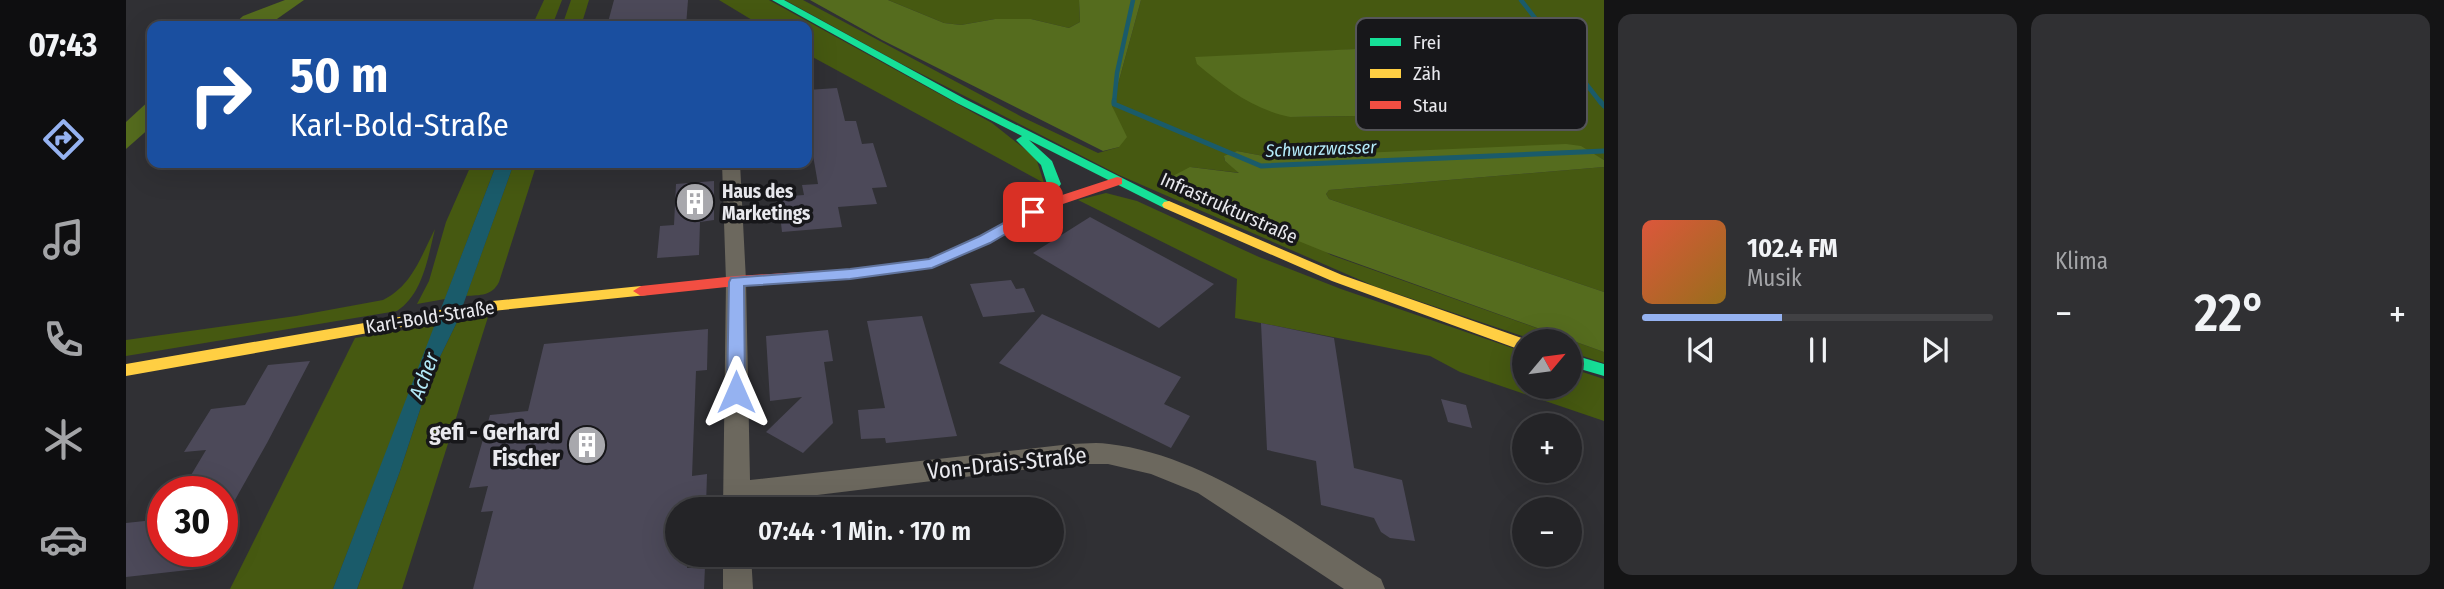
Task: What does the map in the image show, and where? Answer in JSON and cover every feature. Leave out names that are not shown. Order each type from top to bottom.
[{"type":"street","name":"Infrastrukturstraße","points":[[777,0],[999,120],[1074,177],[1117,181],[1245,240],[1363,289],[1512,341]]},
{"type":"street","points":[[999,120],[1048,164],[1074,177],[1033,212]]},
{"type":"street","points":[[731,168],[736,282]]},
{"type":"street","points":[[1033,212],[1117,181]]},
{"type":"street","name":"Karl-Bold-Straße","points":[[126,370],[492,306],[736,282],[850,274],[932,263],[985,240],[1033,212]]},
{"type":"street","name":"Von-Drais-Straße","points":[[736,282],[737,497]]},
{"type":"street","points":[[1582,364],[1604,370]]},
{"type":"street","name":"Von-Drais-Straße","points":[[765,497],[1071,454],[1108,454],[1154,464],[1207,485],[1370,589]]},
{"type":"street","points":[[737,567],[738,589]]},
{"type":"green space","points":[[285,0],[304,0],[274,21],[238,21],[243,16]]},
{"type":"green space","points":[[544,0],[562,0],[554,21],[534,21]]},
{"type":"green space","points":[[571,0],[589,0],[583,21],[564,21]]},
{"type":"green space","points":[[719,0],[769,0],[807,21],[754,21]]},
{"type":"green space","points":[[785,0],[803,0],[1022,117],[1098,153],[1119,147],[1112,106],[1141,0],[1604,0],[1604,160],[1581,147],[1269,157],[1237,151],[1224,157],[1225,161],[1241,173],[1190,167],[1331,255],[1539,329],[1512,329],[1512,333],[1374,286],[1119,175],[898,62]]},
{"type":"green space","points":[[810,0],[888,0],[944,23],[961,25],[995,19],[1031,19],[1069,28],[1080,22],[1079,0],[1141,0],[1112,106],[1127,137],[1119,147],[1103,151],[882,40]]},
{"type":"green space","points":[[888,0],[1079,0],[1080,22],[1069,28],[1031,19],[995,19],[961,25],[944,23]]},
{"type":"green space","points":[[812,24],[992,123],[1036,158],[1044,183],[812,57]]},
{"type":"green space","points":[[1356,49],[1356,116],[1290,117],[1264,109],[1218,81],[1197,64],[1195,57]]},
{"type":"green space","points":[[147,103],[147,130],[126,149],[126,122]]},
{"type":"green space","points":[[1566,144],[1581,146],[1604,160],[1604,167],[1329,190],[1326,194],[1329,199],[1604,292],[1604,352],[1582,344],[1582,329],[1540,329],[1328,253],[1205,203],[1172,181],[1171,177],[1190,167],[1239,173],[1225,161],[1224,156],[1237,151],[1269,157]]},
{"type":"green space","points":[[1604,167],[1604,292],[1329,199],[1326,194],[1329,190]]},
{"type":"green space","points":[[470,168],[495,168],[445,299],[417,304],[429,281],[446,222]]},
{"type":"green space","points":[[512,168],[535,168],[499,282],[489,292],[466,296]]},
{"type":"green space","points":[[1106,193],[1137,201],[1259,257],[1341,289],[1512,348],[1512,390],[1460,372],[1430,356],[1235,318],[1237,279],[1078,200]]},
{"type":"green space","points":[[435,229],[419,285],[406,304],[397,311],[126,356],[126,340],[296,316],[383,300],[409,279]]},
{"type":"green space","points":[[488,317],[402,589],[357,589],[432,373],[457,322]]},
{"type":"green space","points":[[436,325],[333,589],[230,589],[355,338]]},
{"type":"green space","points":[[1582,344],[1604,352],[1604,363],[1582,356]]},
{"type":"green space","points":[[1582,372],[1604,379],[1604,421],[1539,399],[1582,399]]},
{"type":"water","name":"Acher","points":[[495,168],[512,168],[457,322],[432,373],[357,589],[333,589]]},
{"type":"building","points":[[614,0],[688,0],[686,21],[608,21]]},
{"type":"building","points":[[837,88],[845,121],[856,121],[862,144],[873,143],[887,187],[872,188],[877,204],[838,207],[842,227],[782,232],[778,197],[804,195],[802,185],[818,184],[812,150],[812,90]]},
{"type":"building","name":"Haus des Marketings","points":[[714,181],[714,220],[700,222],[699,255],[657,258],[660,226],[674,225],[676,184]]},
{"type":"building","points":[[1090,217],[1214,284],[1159,328],[1033,253]]},
{"type":"building","points":[[1011,280],[1016,289],[1024,288],[1035,312],[983,317],[970,284]]},
{"type":"building","points":[[1042,314],[1181,377],[1164,404],[1190,416],[1171,448],[999,363]]},
{"type":"building","points":[[922,316],[957,436],[886,443],[885,438],[861,439],[858,410],[885,408],[867,321]]},
{"type":"building","points":[[1261,323],[1334,338],[1354,468],[1402,480],[1415,541],[1390,538],[1381,532],[1374,518],[1321,505],[1316,461],[1267,450]]},
{"type":"building","name":"gefi - Gerhard Fischer","points":[[708,329],[707,370],[696,371],[692,476],[707,474],[706,497],[665,497],[665,567],[705,567],[704,589],[473,589],[493,511],[481,512],[488,486],[469,488],[490,415],[528,411],[544,344]]},
{"type":"building","points":[[828,330],[833,361],[824,362],[833,423],[803,453],[766,432],[802,397],[770,401],[766,336]]},
{"type":"building","points":[[310,361],[238,495],[238,476],[191,476],[206,450],[184,452],[211,409],[245,405],[268,365]]},
{"type":"building","points":[[1441,399],[1466,405],[1472,428],[1448,422]]},
{"type":"building","points":[[147,521],[147,567],[198,567],[197,569],[126,577],[126,523]]},
{"type":"waterway","name":"Schwarzwasser","points":[[1114,103],[1117,73],[1133,0]]},
{"type":"waterway","points":[[1521,0],[1535,18]]},
{"type":"waterway","points":[[1587,85],[1601,103]]},
{"type":"waterway","points":[[1600,101],[1604,106]]},
{"type":"waterway","name":"Schwarzwasser","points":[[1114,103],[1261,166],[1604,151]]},
{"type":"traffic: fast","points":[[777,0],[961,101],[1169,205]]},
{"type":"traffic: fast","points":[[1022,140],[1047,164],[1054,184],[1033,212]]},
{"type":"traffic: fast","points":[[1582,364],[1604,370]]},
{"type":"traffic: slow","points":[[1169,205],[1337,278],[1512,341]]},
{"type":"traffic: slow","points":[[126,370],[492,306],[641,291]]},
{"type":"traffic: jam","points":[[641,291],[736,281],[850,274],[932,263],[985,240],[1055,202],[1117,181]]},
{"type":"place","name":"Haus des Marketings","points":[[695,202]]},
{"type":"place","name":"gefi - Gerhard Fischer","points":[[587,445]]},
{"type":"route","points":[[736,392],[736,282],[895,270],[932,263],[985,240],[1033,212]]}]
